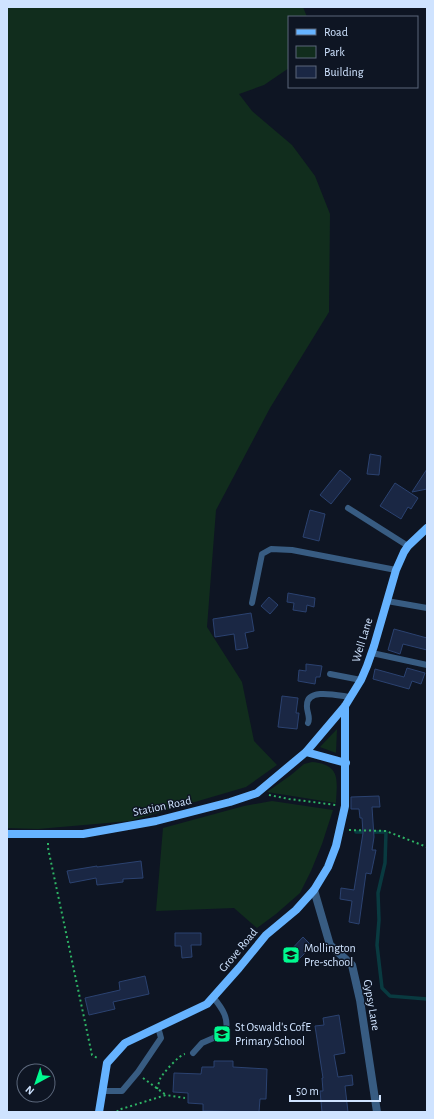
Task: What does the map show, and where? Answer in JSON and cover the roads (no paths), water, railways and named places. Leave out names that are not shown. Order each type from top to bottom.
[{"type":"street","name":"Well Lane","points":[[306,752],[345,706],[361,680],[372,653],[396,570],[408,546],[427,528]]},
{"type":"street","name":"Grove Road","points":[[102,1091],[107,1063],[125,1043],[207,1004],[266,934],[296,910],[314,890],[328,867],[336,846],[345,806],[345,706]]},
{"type":"street","points":[[306,752],[346,763]]},
{"type":"street","name":"Station Road","points":[[7,834],[83,834],[156,821],[230,802],[257,793],[306,752]]},
{"type":"street","name":"Gypsy Lane","points":[[314,890],[330,945],[352,965],[360,1000],[377,1112]]},
{"type":"street","points":[[98,1112],[102,1091]]},
{"type":"lane","points":[[348,508],[408,546]]},
{"type":"lane","points":[[252,603],[262,554],[271,549],[292,550],[396,570]]},
{"type":"lane","points":[[387,600],[427,608]]},
{"type":"lane","points":[[372,653],[427,665]]},
{"type":"lane","points":[[330,674],[361,680]]},
{"type":"lane","points":[[308,723],[309,720],[306,703],[309,697],[324,693],[351,697]]},
{"type":"lane","points":[[193,1053],[202,1043],[225,1032],[228,1025],[225,1014],[213,997]]},
{"type":"lane","points":[[102,1091],[122,1091],[137,1074],[161,1038],[158,1027]]},
{"type":"waterway","points":[[356,832],[386,832],[385,863],[378,893],[379,920],[377,945],[382,988],[390,996],[427,999]]},
{"type":"place","name":"Mollington Pre-school","points":[[291,955]]},
{"type":"place","name":"St Oswald's CofE Primary School","points":[[222,1034]]}]
